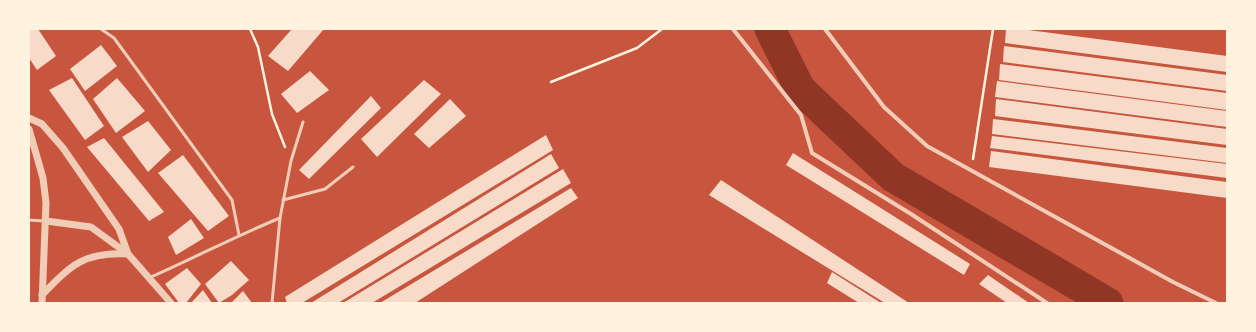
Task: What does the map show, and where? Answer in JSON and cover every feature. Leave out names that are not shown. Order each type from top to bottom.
[{"type":"street","points":[[734,29],[800,115],[812,152],[911,214],[1046,303]]},
{"type":"street","points":[[825,29],[884,107],[927,146],[1173,282],[1216,303]]},
{"type":"street","points":[[29,118],[42,124],[63,148],[119,229],[128,254]]},
{"type":"street","points":[[29,129],[43,178],[46,221],[42,303]]},
{"type":"street","points":[[46,221],[91,227],[128,254],[151,278],[171,303]]},
{"type":"street","points":[[42,295],[66,269],[91,256],[106,253],[128,254]]},
{"type":"lane","points":[[101,29],[114,38],[232,200],[239,235]]},
{"type":"lane","points":[[272,303],[283,200],[291,161],[303,122]]},
{"type":"lane","points":[[283,200],[325,189],[353,167]]},
{"type":"lane","points":[[151,278],[211,251],[239,235],[280,218]]},
{"type":"lane","points":[[29,220],[46,221]]},
{"type":"path","points":[[250,29],[258,46],[272,114],[291,161]]},
{"type":"path","points":[[551,82],[637,48],[662,29]]},
{"type":"path","points":[[971,170],[993,29]]},
{"type":"building","points":[[29,29],[38,29],[56,56],[37,70],[29,58]]},
{"type":"building","points":[[292,29],[324,29],[288,71],[268,56]]},
{"type":"building","points":[[1006,29],[1021,29],[1227,56],[1227,72],[1005,43]]},
{"type":"building","points":[[101,45],[117,66],[85,91],[70,69]]},
{"type":"building","points":[[1004,46],[1227,75],[1227,91],[1003,62]]},
{"type":"building","points":[[1000,64],[1227,93],[1227,110],[999,80]]},
{"type":"building","points":[[310,71],[329,90],[297,113],[281,94]]},
{"type":"building","points":[[72,78],[104,126],[85,140],[49,90]]},
{"type":"building","points":[[117,78],[145,111],[116,133],[93,99]]},
{"type":"building","points":[[424,80],[441,94],[377,157],[361,139]]},
{"type":"building","points":[[997,81],[1227,111],[1227,127],[995,97]]},
{"type":"building","points":[[371,96],[381,108],[309,179],[299,170]]},
{"type":"building","points":[[450,99],[466,116],[429,148],[414,134]]},
{"type":"building","points":[[996,99],[1227,129],[1227,145],[995,116]]},
{"type":"building","points":[[993,119],[1227,148],[1227,163],[992,134]]},
{"type":"building","points":[[148,121],[171,150],[148,172],[122,137]]},
{"type":"building","points":[[546,135],[553,150],[302,303],[287,303],[285,297]]},
{"type":"building","points":[[992,136],[1227,164],[1227,178],[990,148]]},
{"type":"building","points":[[104,138],[164,212],[149,221],[87,147]]},
{"type":"building","points":[[991,151],[1227,182],[1227,198],[989,167]]},
{"type":"building","points":[[793,153],[970,264],[964,275],[786,165]]},
{"type":"building","points":[[551,154],[559,168],[338,303],[311,303]]},
{"type":"building","points":[[183,155],[229,216],[208,231],[158,173]]},
{"type":"building","points":[[563,169],[571,183],[372,303],[343,303]]},
{"type":"building","points":[[721,180],[909,303],[885,303],[709,195]]},
{"type":"building","points":[[571,188],[578,198],[415,303],[380,303]]},
{"type":"building","points":[[191,219],[204,238],[176,255],[168,237]]},
{"type":"building","points":[[231,261],[249,280],[232,295],[219,303],[205,284]]},
{"type":"building","points":[[187,268],[201,284],[186,303],[179,303],[165,284]]},
{"type":"building","points":[[832,272],[881,303],[859,303],[827,283]]},
{"type":"building","points":[[988,275],[1029,303],[1007,303],[979,284]]},
{"type":"building","points":[[203,290],[212,303],[191,303]]},
{"type":"building","points":[[243,291],[252,303],[231,303]]},
{"type":"waterway","points":[[770,29],[800,89],[893,177],[1108,303]]}]
